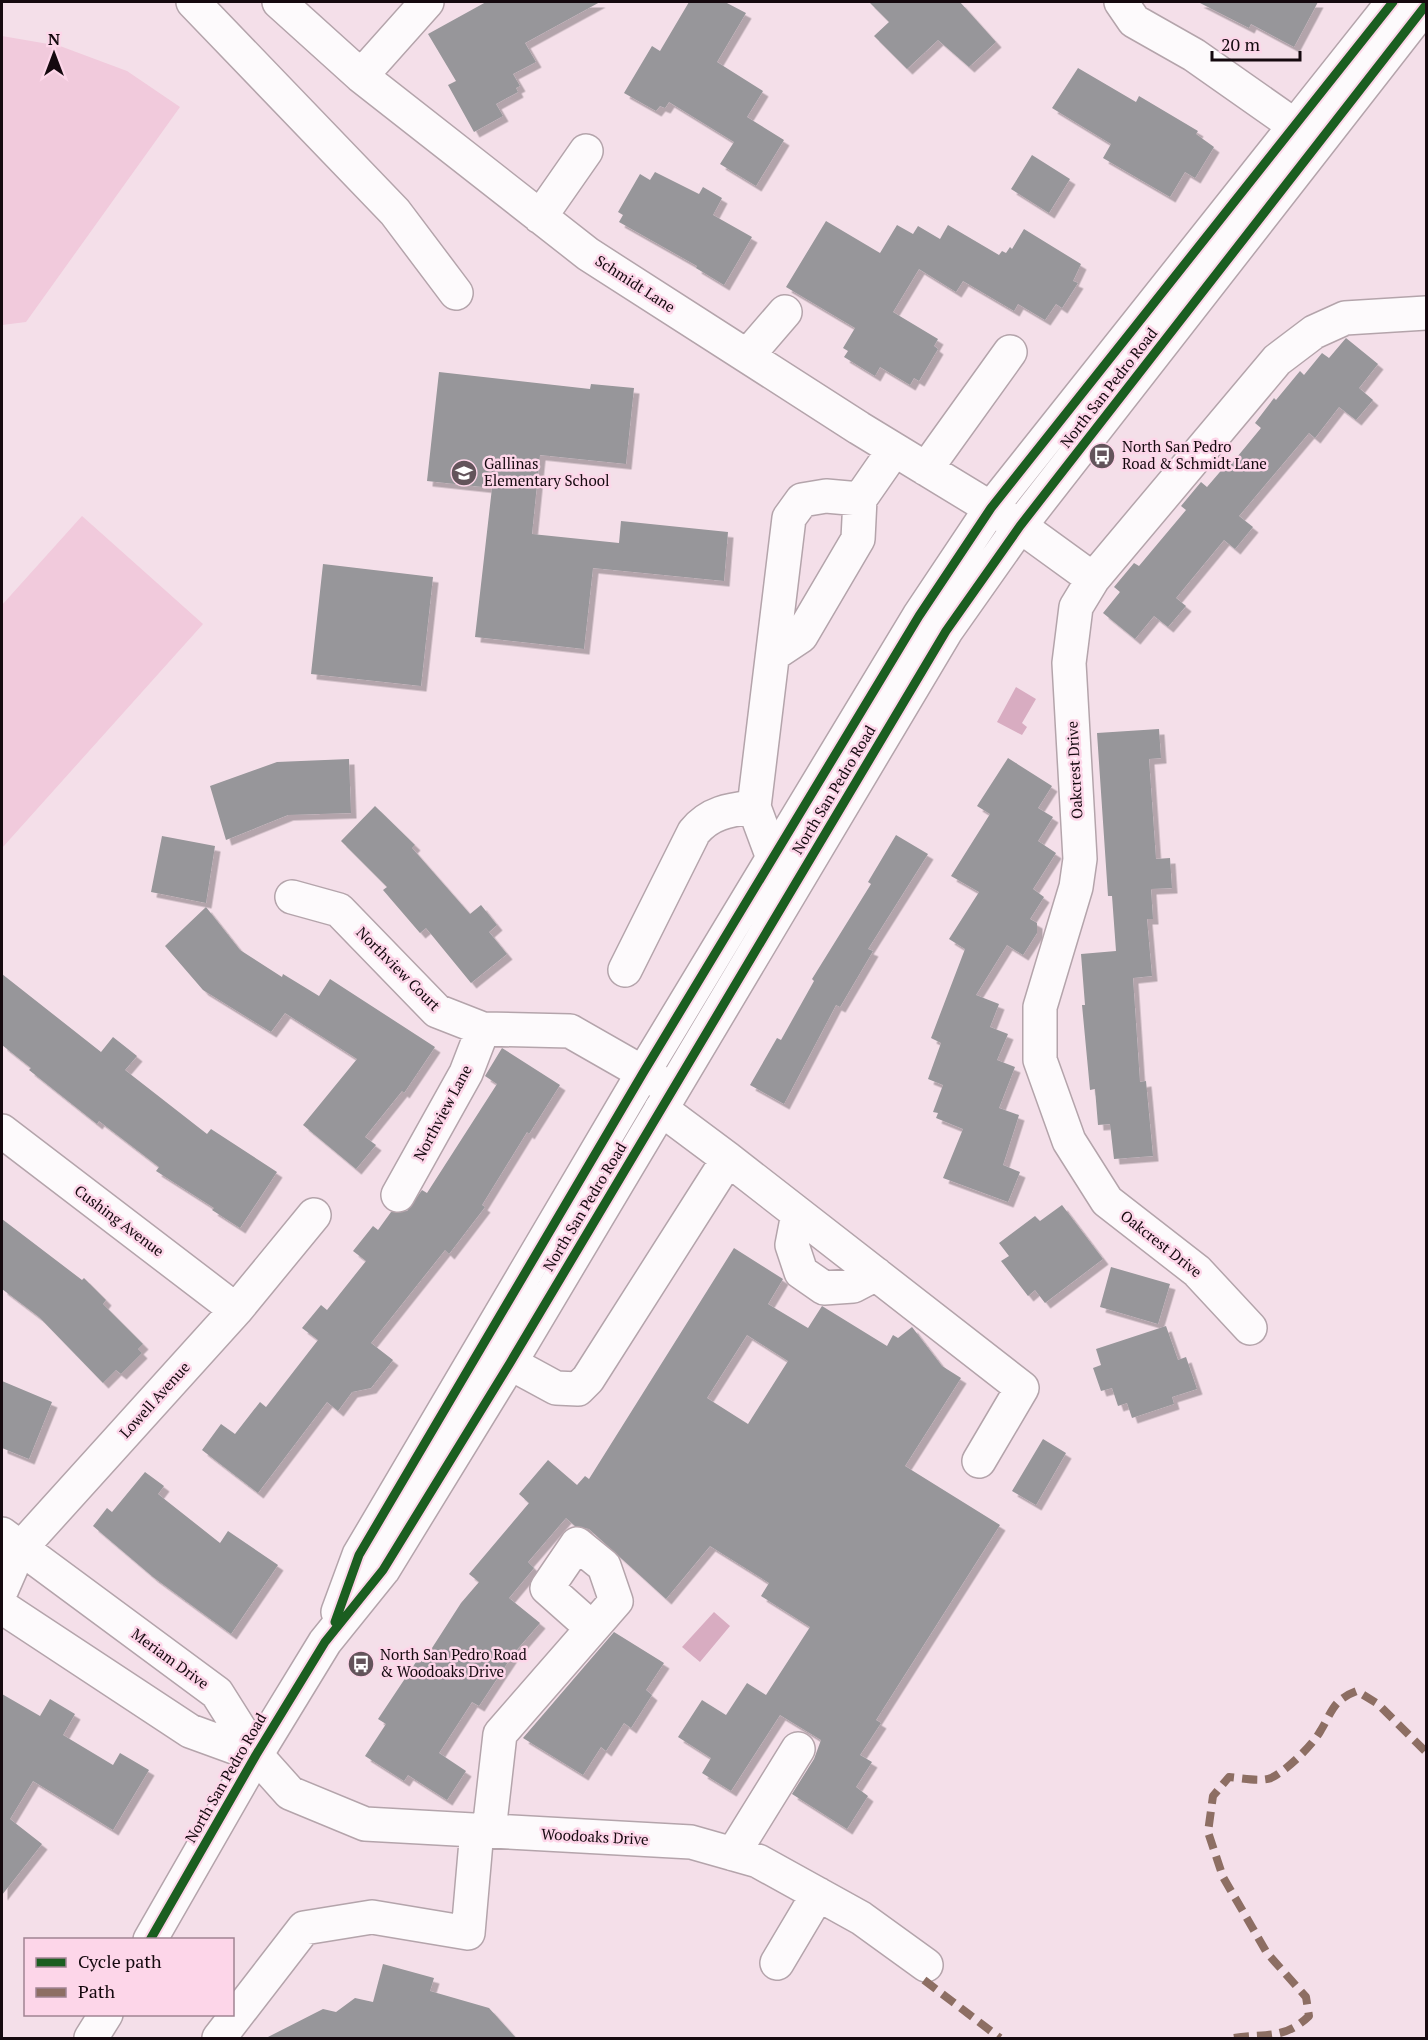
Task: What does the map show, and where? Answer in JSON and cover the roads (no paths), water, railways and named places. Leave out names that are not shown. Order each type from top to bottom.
[{"type":"street","points":[[193,2],[395,212],[456,293]]},
{"type":"street","name":"Schmidt Lane","points":[[279,2],[361,76],[588,254],[894,450],[1020,526],[1093,579]]},
{"type":"street","points":[[361,76],[427,2]]},
{"type":"street","points":[[1121,2],[1134,21],[1194,55],[1308,134]]},
{"type":"street","name":"North San Pedro Road","points":[[151,1938],[256,1755],[331,1633],[383,1570],[510,1363],[946,631],[1020,526],[1308,134],[1393,2]]},
{"type":"street","name":"North San Pedro Road","points":[[331,1633],[359,1555],[643,1073],[920,616],[991,508],[1308,134],[1426,5]]},
{"type":"street","points":[[540,217],[586,152]]},
{"type":"street","points":[[747,356],[784,312]]},
{"type":"street","name":"Oakcrest Drive","points":[[1250,1328],[1197,1271],[1107,1201],[1069,1141],[1040,1060],[1040,1007],[1076,887],[1080,859],[1069,663],[1076,607],[1093,579],[1126,543],[1277,360],[1314,332],[1345,318],[1426,313]]},
{"type":"street","points":[[926,469],[1010,352]]},
{"type":"street","points":[[774,654],[801,636],[858,539],[860,499],[894,450]]},
{"type":"street","points":[[773,858],[754,807],[789,518],[802,500],[826,496],[860,499]]},
{"type":"street","points":[[625,970],[694,832],[704,820],[727,810],[754,807]]},
{"type":"street","name":"Northview Court","points":[[292,897],[339,910],[437,1011],[483,1029],[570,1031],[643,1073],[728,1159],[1022,1388],[979,1461]]},
{"type":"street","name":"Northview Lane","points":[[398,1195],[466,1073],[483,1029]]},
{"type":"street","name":"Cushing Avenue","points":[[2,1131],[236,1310]]},
{"type":"street","points":[[510,1363],[556,1388],[578,1389],[588,1379],[728,1159]]},
{"type":"street","points":[[798,1214],[792,1245],[801,1272],[824,1288],[853,1286],[876,1274]]},
{"type":"street","name":"Lowell Avenue","points":[[2,1589],[10,1542],[236,1310],[314,1215]]},
{"type":"street","name":"Meriam Drive","points":[[10,1542],[217,1693],[256,1755]]},
{"type":"street","points":[[2,1607],[190,1731],[256,1755]]},
{"type":"street","points":[[219,2038],[304,1928],[372,1917],[468,1933],[500,1734],[592,1628]]},
{"type":"street","points":[[733,1854],[798,1749]]},
{"type":"street","name":"Woodoaks Drive","points":[[256,1755],[290,1793],[365,1824],[691,1842],[733,1854],[758,1862],[861,1918],[926,1965]]},
{"type":"street","points":[[777,1963],[818,1894]]},
{"type":"street","points":[[92,2038],[105,2016]]},
{"type":"place","name":"North San Pedro Road & Schmidt Lane","points":[[1102,456]]},
{"type":"place","name":"Gallinas Elementary School","points":[[464,473]]},
{"type":"place","name":"North San Pedro Road & Woodoaks Drive","points":[[361,1664]]}]
